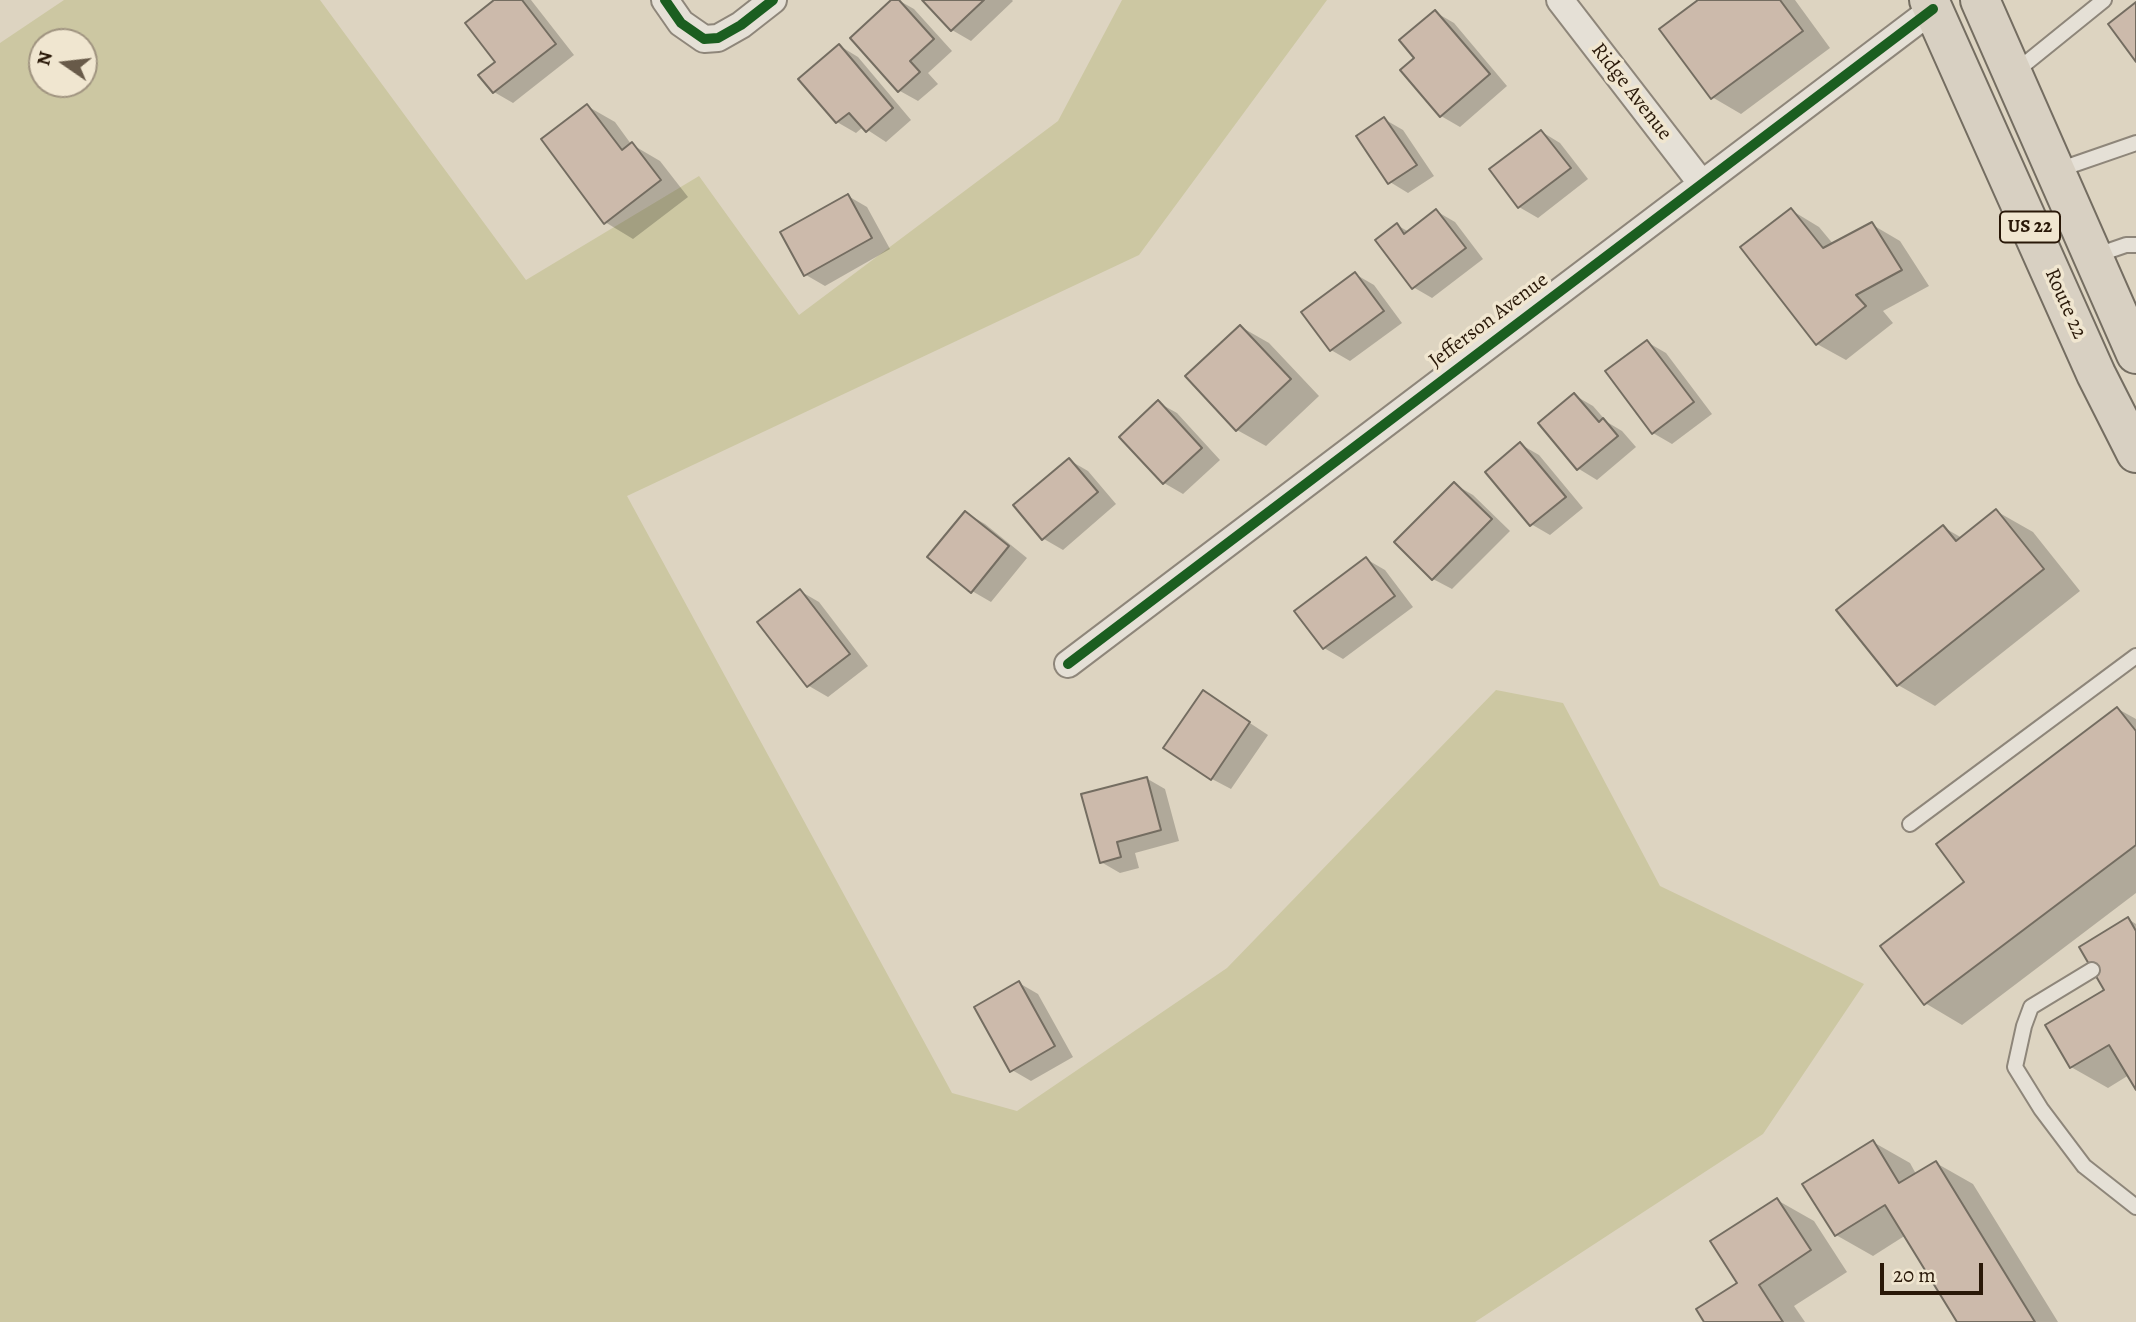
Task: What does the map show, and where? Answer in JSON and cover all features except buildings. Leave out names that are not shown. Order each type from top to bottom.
[{"type":"highway","name":"US 22","points":[[1980,0],[2136,354]]},
{"type":"highway","name":"Route 22","points":[[1931,5],[2096,374],[2136,453]]},
{"type":"street","points":[[665,0],[681,23],[704,39],[718,38],[741,25],[773,0]]},
{"type":"street","name":"Ridge Avenue","points":[[1560,0],[1702,184]]},
{"type":"street","name":"Jefferson Avenue","points":[[1068,664],[1702,184],[1931,5]]},
{"type":"lane","points":[[2014,73],[2104,0]]},
{"type":"lane","points":[[2056,170],[2136,143]]},
{"type":"lane","points":[[2094,256],[2136,245]]},
{"type":"lane","points":[[1910,824],[2136,656]]},
{"type":"lane","points":[[2092,970],[2031,1007],[2015,1067],[2041,1109],[2084,1166],[2136,1207]]},
{"type":"shaded area","points":[[64,0],[320,0],[526,280],[699,176],[799,315],[1058,121],[1122,0],[1327,0],[1139,255],[627,496],[952,1093],[1017,1111],[1227,968],[1496,690],[1563,703],[1660,886],[1864,984],[1763,1134],[1475,1322],[0,1322],[0,43]]},
{"type":"cycle path","points":[[665,0],[681,23],[704,39],[718,38],[741,25],[773,0]]},
{"type":"cycle path","points":[[1068,664],[1933,9]]}]
